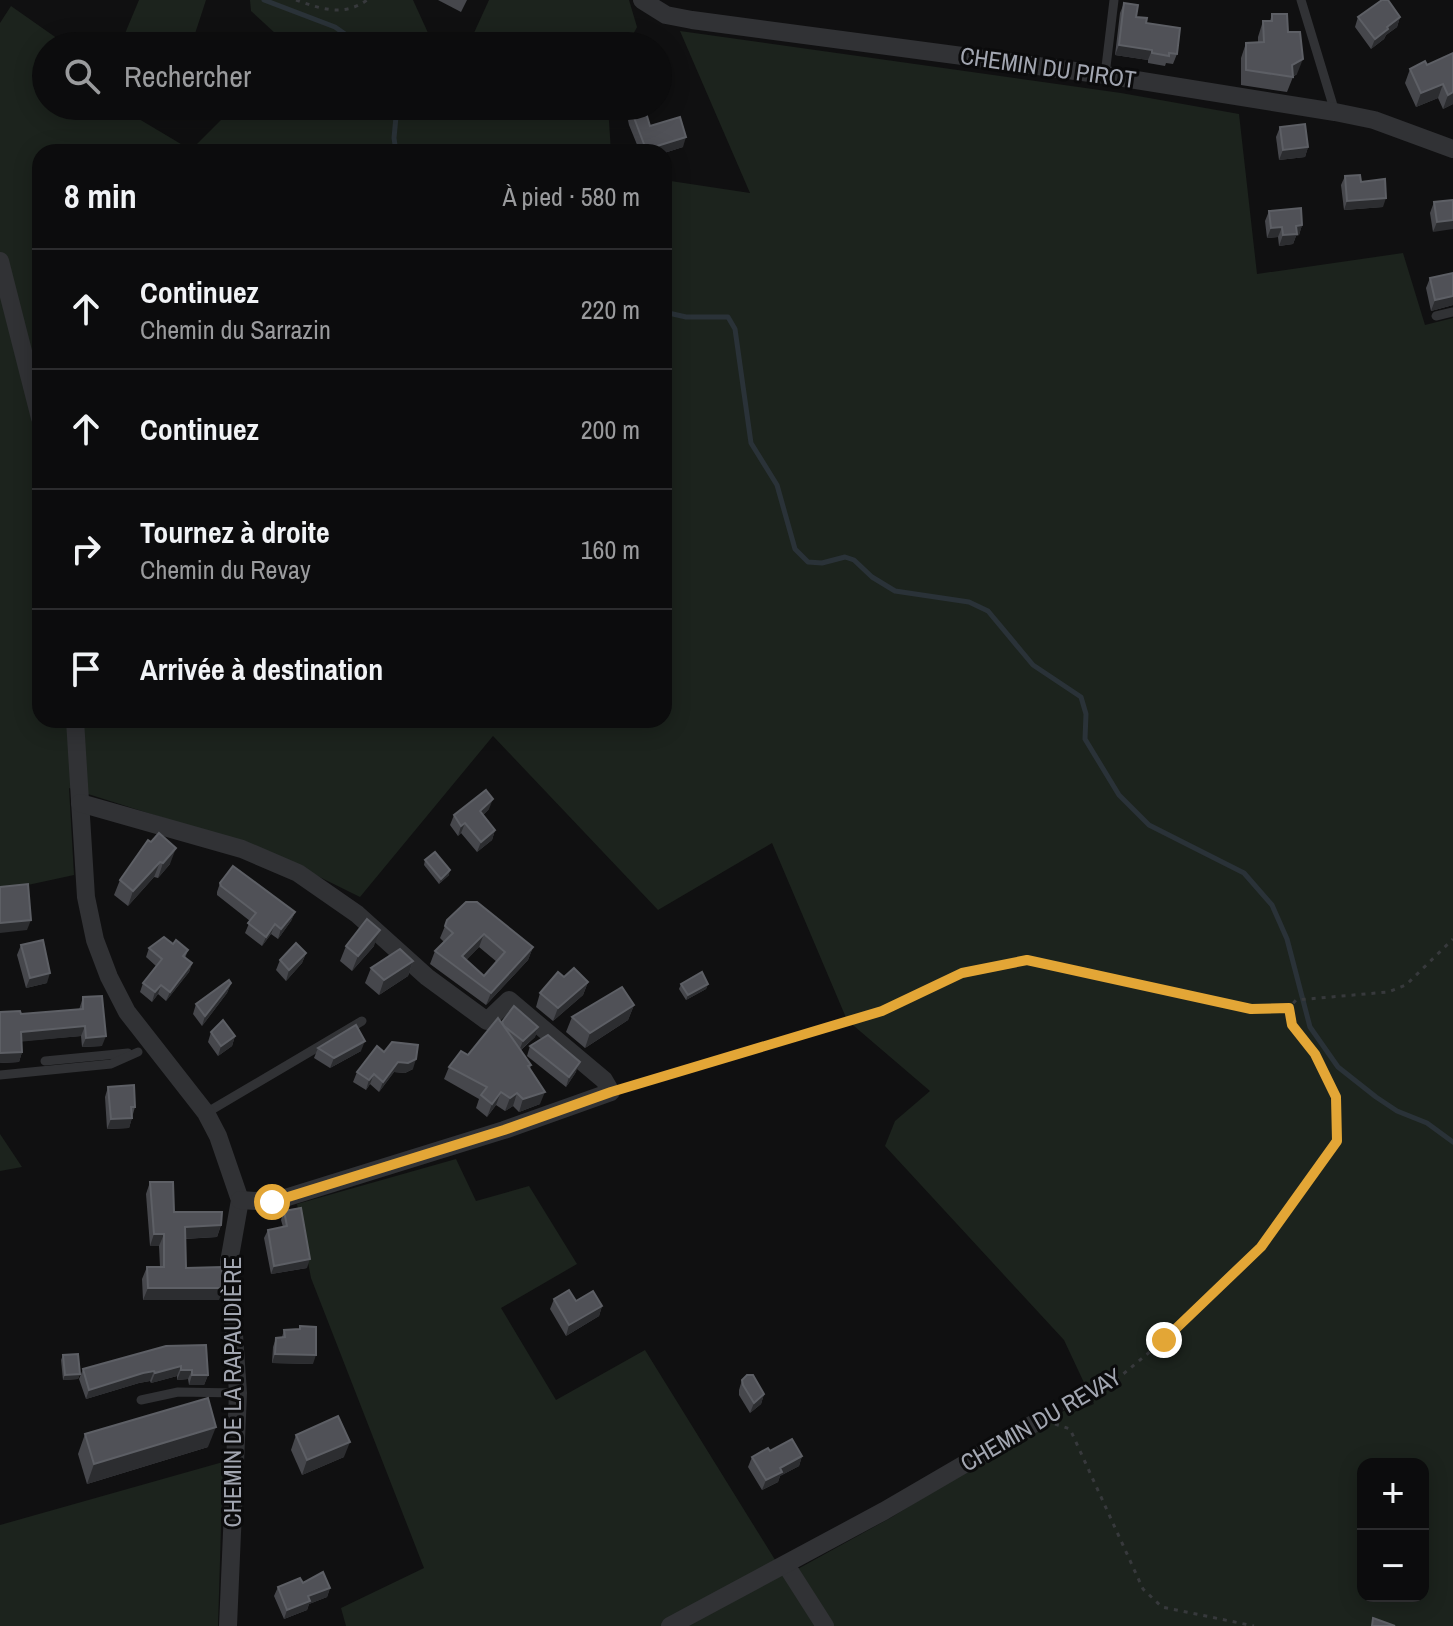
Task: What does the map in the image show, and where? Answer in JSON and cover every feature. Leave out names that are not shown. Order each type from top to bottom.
[{"type":"street","name":"CHEMIN DU PIROT","points":[[642,0],[666,15],[692,20],[1105,75],[1335,112],[1374,120],[1453,149]]},
{"type":"street","points":[[0,261],[32,387]]},
{"type":"street","name":"CHEMIN DE LA RAPAUDIÈRE","points":[[75,728],[86,897],[95,940],[144,1048],[206,1113],[218,1136],[240,1200],[229,1262],[238,1393],[228,1626]]},
{"type":"street","points":[[80,803],[242,849],[298,873],[357,914],[427,977],[487,1021],[509,1000],[604,1080],[611,1092],[504,1130],[272,1202],[240,1200]]},
{"type":"street","name":"CHEMIN DU REVAY","points":[[670,1626],[884,1511],[1040,1420]]},
{"type":"street","points":[[786,1565],[825,1626]]},
{"type":"lane","points":[[1105,75],[1114,0]]},
{"type":"lane","points":[[1301,0],[1335,112]]},
{"type":"lane","points":[[1436,316],[1453,312]]},
{"type":"lane","points":[[206,1113],[362,1021]]},
{"type":"lane","points":[[45,1061],[144,1048]]},
{"type":"lane","points":[[0,1075],[111,1064],[144,1048]]},
{"type":"lane","points":[[141,1400],[178,1392],[238,1393]]},
{"type":"path","points":[[296,0],[333,11],[348,9],[367,0]]},
{"type":"path","points":[[611,1092],[882,1011],[962,973],[1027,960],[1251,1009],[1289,1008],[1296,1000],[1388,992],[1406,985],[1453,939]]},
{"type":"path","name":"CHEMIN DU REVAY","points":[[1040,1420],[1080,1401],[1122,1375],[1164,1340],[1261,1247],[1337,1141],[1336,1097],[1315,1054],[1292,1025],[1289,1008]]},
{"type":"path","points":[[1040,1420],[1070,1429],[1143,1589],[1162,1607],[1254,1626]]},
{"type":"shaded area","points":[[139,0],[206,0],[196,32],[126,32]]},
{"type":"shaded area","points":[[250,0],[413,0],[428,32],[274,32],[251,11]]},
{"type":"shaded area","points":[[489,0],[629,0],[637,27],[634,32],[474,32]]},
{"type":"shaded area","points":[[11,6],[48,32],[32,32],[32,120],[141,120],[181,144],[32,144],[32,728],[672,728],[672,181],[750,193],[680,31],[1121,93],[1239,114],[1257,274],[1403,253],[1425,325],[1453,318],[1453,1626],[346,1626],[341,1608],[424,1568],[311,1278],[297,1204],[456,1159],[476,1201],[529,1186],[577,1264],[501,1308],[556,1400],[645,1350],[785,1576],[892,1517],[1080,1401],[1074,1412],[1094,1404],[1064,1340],[885,1146],[895,1121],[930,1091],[847,1020],[772,843],[658,910],[493,736],[360,897],[265,850],[69,788],[74,875],[0,891],[0,23]]},
{"type":"shaded area","points":[[221,120],[609,120],[610,144],[197,144]]},
{"type":"shaded area","points":[[0,1134],[22,1167],[0,1171]]},
{"type":"shaded area","points":[[223,1462],[218,1626],[0,1626],[0,1525]]},
{"type":"building","points":[[1382,0],[1388,0],[1400,17],[1375,39],[1358,17]]},
{"type":"building","points":[[1124,3],[1138,5],[1136,17],[1147,18],[1146,23],[1180,28],[1177,54],[1169,53],[1169,56],[1119,45]]},
{"type":"building","points":[[1272,14],[1287,14],[1288,32],[1300,32],[1303,59],[1292,65],[1293,77],[1246,70],[1246,43],[1264,42],[1263,21],[1272,21]]},
{"type":"building","points":[[1453,53],[1453,92],[1448,95],[1443,84],[1421,93],[1410,69]]},
{"type":"building","points":[[680,117],[686,137],[663,144],[644,144],[635,120],[648,120],[650,126]]},
{"type":"building","points":[[1305,124],[1308,147],[1283,150],[1280,127]]},
{"type":"building","points":[[1360,175],[1361,182],[1385,179],[1386,198],[1347,201],[1345,176]]},
{"type":"building","points":[[1453,200],[1453,220],[1437,222],[1434,202]]},
{"type":"building","points":[[1301,208],[1302,225],[1296,226],[1297,234],[1283,235],[1282,227],[1271,228],[1269,211]]},
{"type":"building","points":[[1453,273],[1453,296],[1435,300],[1430,278]]},
{"type":"building","points":[[486,790],[493,799],[480,811],[495,830],[481,842],[465,823],[461,826],[454,815]]},
{"type":"building","points":[[159,833],[176,848],[133,891],[120,880],[148,840],[151,842]]},
{"type":"building","points":[[435,852],[450,870],[441,879],[425,860]]},
{"type":"building","points":[[233,866],[295,912],[281,929],[275,924],[266,937],[248,923],[256,913],[220,883]]},
{"type":"building","points":[[28,884],[31,920],[0,923],[0,887]]},
{"type":"building","points":[[466,902],[477,902],[533,947],[491,993],[435,951],[453,933],[445,926],[447,920]],"holes":[[[484,934],[505,952],[484,976],[462,956]]]},
{"type":"building","points":[[367,919],[380,930],[358,956],[346,946]]},
{"type":"building","points":[[164,937],[173,944],[176,940],[188,950],[183,956],[192,963],[170,992],[161,985],[155,992],[143,983],[162,959],[149,948]]},
{"type":"building","points":[[43,940],[50,973],[30,978],[21,945]]},
{"type":"building","points":[[296,943],[306,953],[289,970],[280,960]]},
{"type":"building","points":[[400,949],[413,961],[384,980],[371,968]]},
{"type":"building","points":[[574,968],[588,982],[558,1008],[540,993],[558,972],[564,977]]},
{"type":"building","points":[[702,972],[708,984],[688,995],[681,984]]},
{"type":"building","points":[[229,980],[231,983],[205,1016],[196,1004]]},
{"type":"building","points":[[622,987],[634,1005],[590,1033],[572,1017]]},
{"type":"building","points":[[102,996],[106,1036],[86,1038],[85,1026],[21,1032],[22,1052],[0,1053],[0,1012],[20,1011],[21,1014],[83,1009],[83,997]]},
{"type":"building","points":[[514,1006],[538,1027],[523,1041],[502,1022]]},
{"type":"building","points":[[498,1018],[531,1065],[528,1066],[545,1092],[523,1099],[517,1093],[510,1098],[501,1092],[492,1104],[481,1095],[487,1087],[449,1067],[461,1051],[468,1055]]},
{"type":"building","points":[[223,1020],[235,1036],[221,1046],[211,1032]]},
{"type":"building","points":[[356,1025],[365,1041],[334,1058],[318,1048]]},
{"type":"building","points":[[548,1035],[580,1062],[569,1077],[530,1046]]},
{"type":"building","points":[[392,1042],[418,1045],[416,1059],[408,1063],[398,1062],[383,1082],[374,1074],[369,1080],[357,1072],[377,1046],[384,1052]]},
{"type":"building","points":[[134,1085],[132,1118],[111,1119],[108,1087]]},
{"type":"building","points":[[150,1182],[173,1182],[174,1212],[222,1212],[221,1225],[185,1227],[186,1268],[222,1267],[224,1288],[148,1288],[147,1267],[164,1267],[164,1234],[154,1234]]},
{"type":"building","points":[[301,1208],[310,1259],[274,1266],[268,1230],[287,1226],[284,1211]]},
{"type":"building","points":[[569,1290],[576,1301],[593,1291],[602,1306],[569,1325],[554,1299]]},
{"type":"building","points":[[300,1326],[316,1327],[316,1355],[275,1354],[276,1338],[285,1337],[284,1330],[300,1329]]},
{"type":"building","points":[[206,1345],[208,1375],[192,1375],[192,1370],[181,1370],[181,1366],[143,1373],[89,1390],[83,1369],[166,1346]]},
{"type":"building","points":[[78,1354],[80,1374],[65,1375],[63,1355]]},
{"type":"building","points":[[747,1375],[753,1375],[764,1394],[754,1403],[743,1385],[742,1380]]},
{"type":"building","points":[[208,1398],[216,1427],[94,1464],[85,1434]]},
{"type":"building","points":[[338,1416],[350,1442],[307,1460],[296,1435]]},
{"type":"building","points":[[792,1439],[802,1456],[766,1480],[752,1457]]},
{"type":"building","points":[[323,1572],[330,1588],[308,1596],[310,1601],[287,1610],[278,1587],[300,1578],[303,1583]]},
{"type":"building","points":[[1373,1618],[1395,1626],[1372,1626]]},
{"type":"waterway","points":[[264,0],[342,32]]},
{"type":"waterway","points":[[395,144],[396,120]]},
{"type":"waterway","points":[[672,314],[728,317],[735,329],[751,443],[777,485],[795,549],[808,562],[822,563],[845,557],[854,560],[872,577],[895,591],[969,602],[988,611],[1033,665],[1081,697],[1086,714],[1085,739],[1119,795],[1149,825],[1244,873],[1272,905],[1287,939],[1310,1027],[1338,1067],[1397,1111],[1427,1123],[1453,1142]]},
{"type":"route","points":[[272,1202],[504,1130],[611,1092],[882,1011],[962,973],[1027,960],[1251,1009],[1289,1008],[1292,1025],[1315,1054],[1336,1097],[1337,1141],[1303,1193],[1261,1247],[1164,1340]]}]
